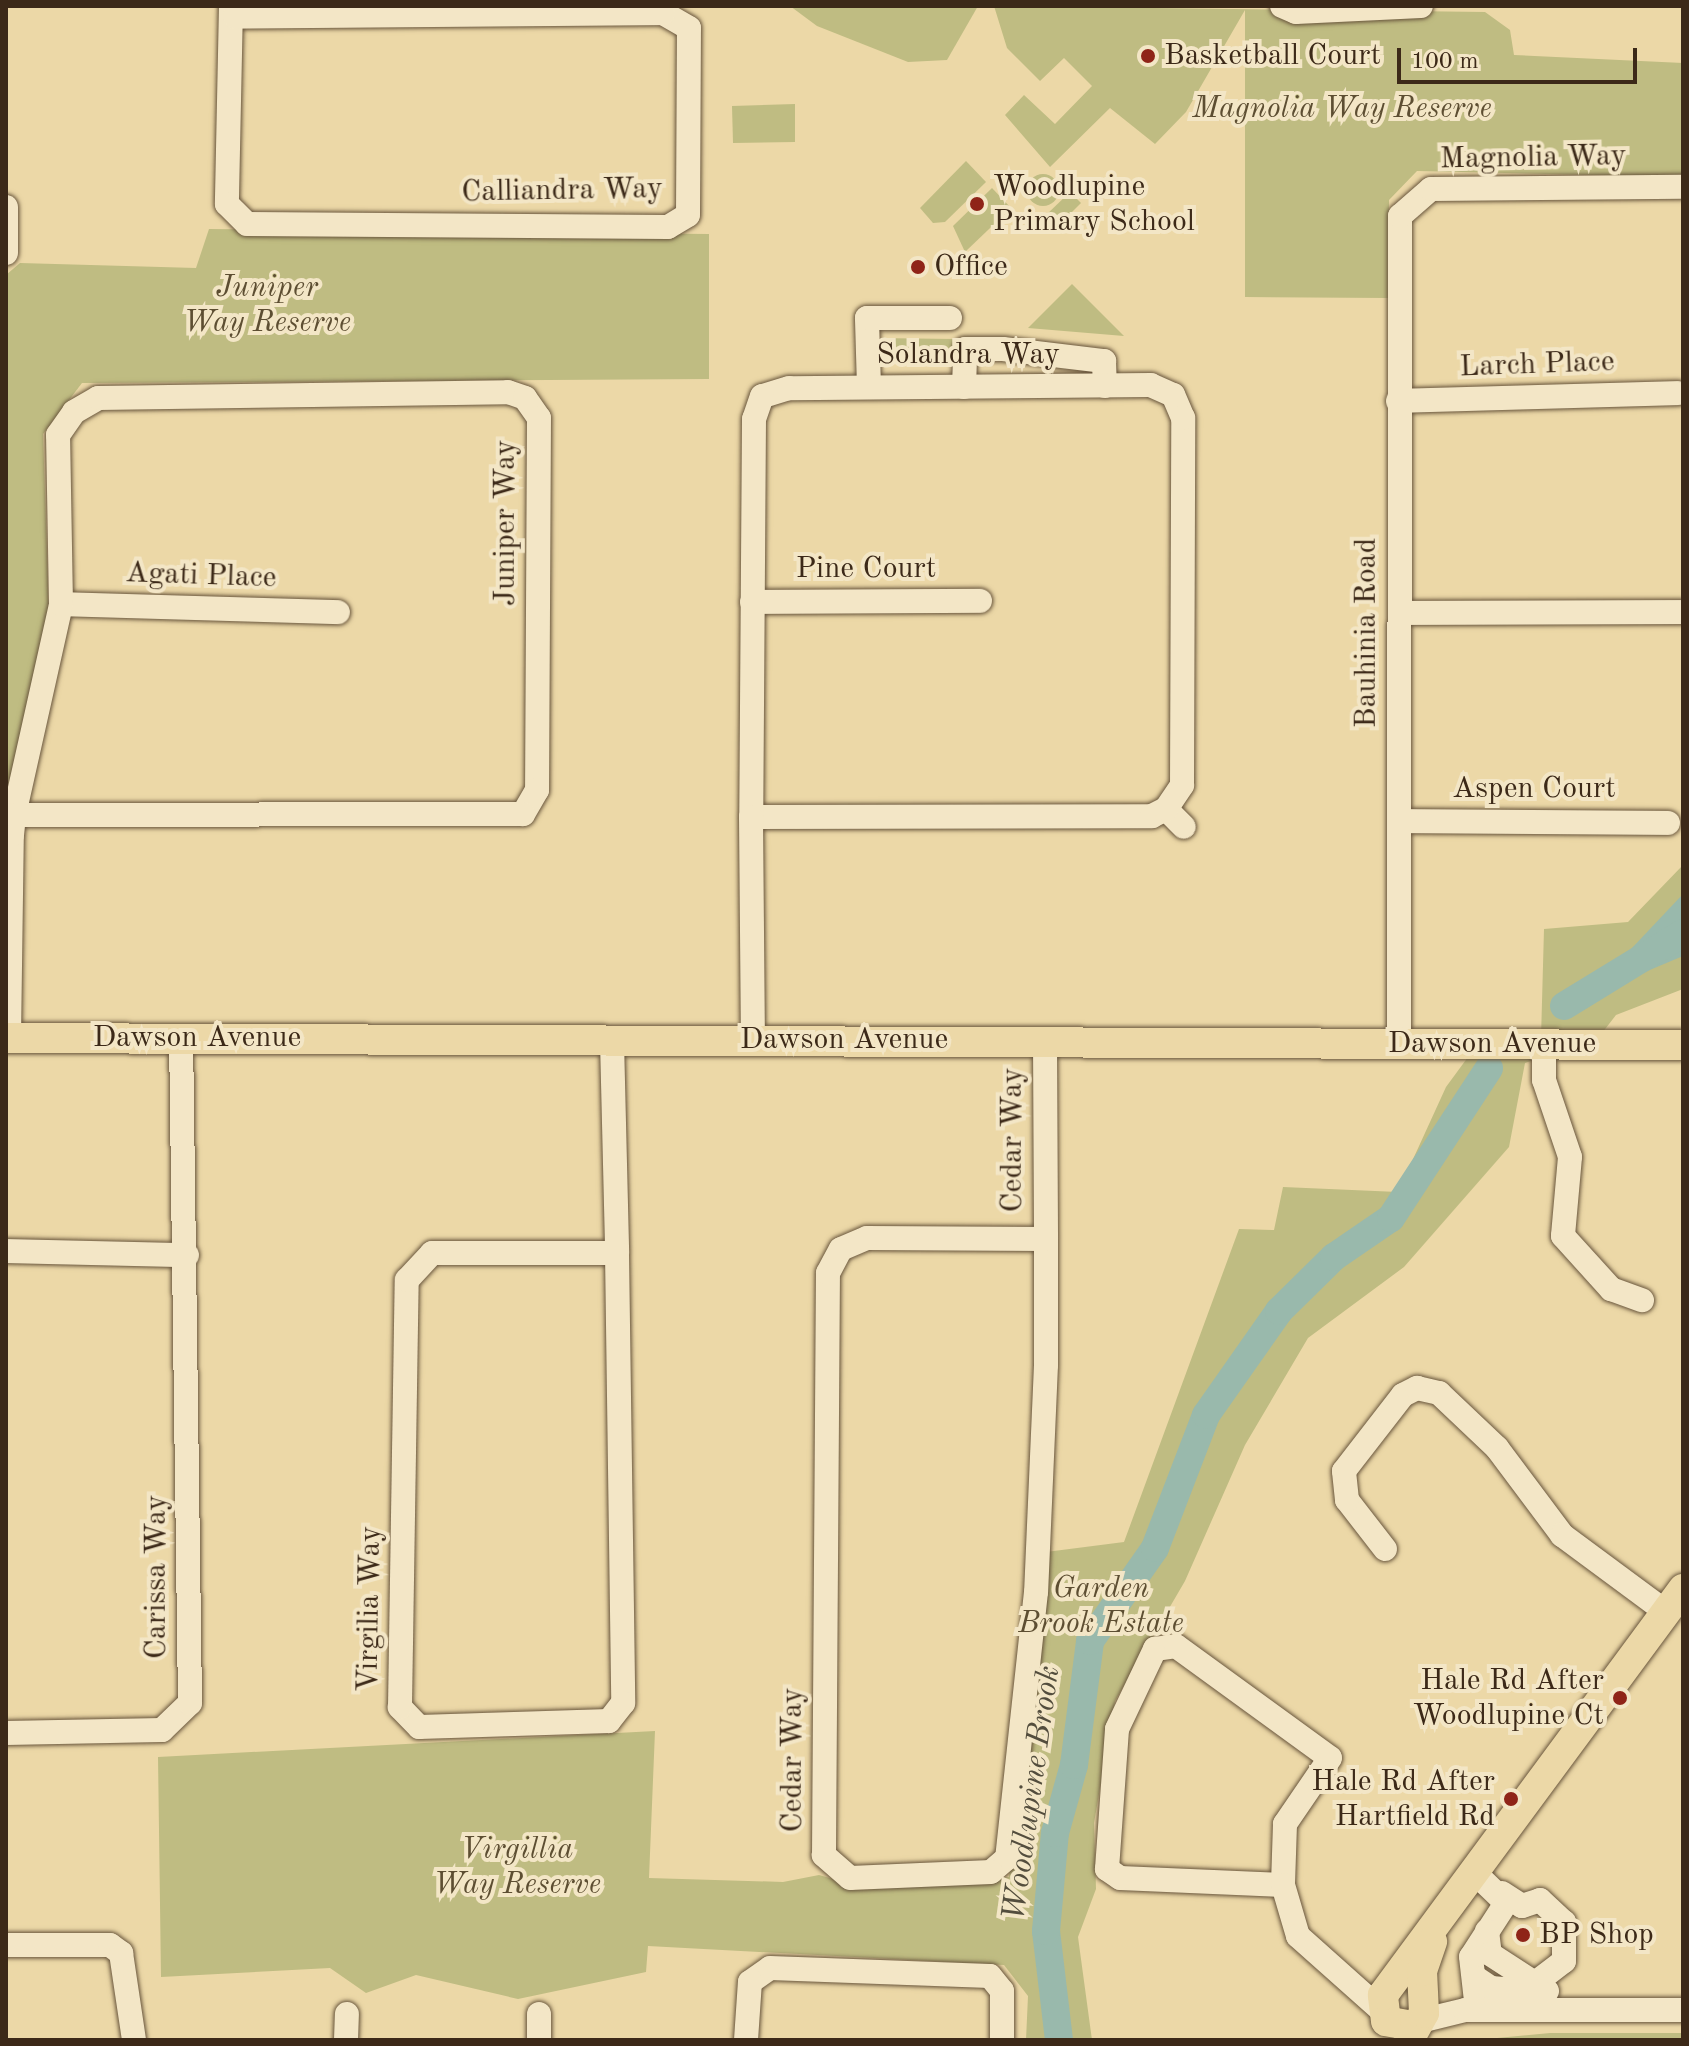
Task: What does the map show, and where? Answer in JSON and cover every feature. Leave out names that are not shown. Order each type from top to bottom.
[{"type":"main road","name":"Dawson Avenue","points":[[8,1038],[1683,1045]]},
{"type":"main road","points":[[1403,2012],[1435,1933],[1674,1601]]},
{"type":"street","points":[[1282,6],[1296,12],[1421,6]]},
{"type":"street","name":"Calliandra Way","points":[[233,11],[663,13],[689,28],[688,215],[668,227],[247,224],[227,204],[233,11]]},
{"type":"street","name":"Magnolia Way","points":[[1398,221],[1410,202],[1431,189],[1683,187]]},
{"type":"street","points":[[6,207],[6,253]]},
{"type":"street","name":"Bauhinia Road","points":[[1398,221],[1399,1044]]},
{"type":"street","points":[[869,387],[867,318],[950,318]]},
{"type":"street","points":[[964,387],[965,349],[1104,361],[1105,386]]},
{"type":"street","name":"Solandra Way","points":[[753,1039],[754,419],[762,396],[789,388],[1151,385],[1173,395],[1183,418],[1182,785],[1166,809]]},
{"type":"street","name":"Juniper Way","points":[[8,1038],[14,815],[61,604],[58,435],[74,412],[98,398],[508,392],[525,398],[539,418],[537,790],[523,814],[14,815]]},
{"type":"street","name":"Larch Place","points":[[1398,401],[1678,393]]},
{"type":"street","name":"Pine Court","points":[[752,602],[980,601]]},
{"type":"street","name":"Agati Place","points":[[61,604],[338,612]]},
{"type":"street","points":[[1400,613],[1683,612]]},
{"type":"street","points":[[751,817],[1152,816],[1166,809],[1184,827]]},
{"type":"street","name":"Aspen Court","points":[[1400,821],[1668,823]]},
{"type":"street","name":"Carissa Way","points":[[6,1733],[162,1730],[190,1703],[187,1255],[181,1037]]},
{"type":"street","name":"Virgilia Way","points":[[612,1041],[617,1253],[620,1710],[609,1721],[419,1727],[400,1707],[407,1280],[432,1253],[617,1253]]},
{"type":"street","name":"Cedar Way","points":[[1045,1041],[1046,1239],[1036,1592],[1007,1858],[991,1872],[850,1878],[824,1855],[828,1273],[841,1249],[867,1238],[1046,1239]]},
{"type":"street","points":[[1544,1046],[1544,1080],[1570,1157],[1563,1236],[1611,1289],[1642,1300]]},
{"type":"street","points":[[6,1251],[187,1255]]},
{"type":"street","points":[[1385,1549],[1347,1500],[1344,1471],[1403,1395],[1417,1388],[1439,1393],[1488,1439],[1562,1535],[1674,1601]]},
{"type":"street","points":[[1283,1885],[1120,1878],[1107,1869],[1117,1729],[1155,1649],[1176,1646],[1330,1758],[1285,1824],[1283,1885],[1298,1936],[1347,1977],[1403,2012],[1471,2010],[1541,1994],[1564,1961],[1564,1922],[1540,1900],[1522,1906],[1476,1874]]},
{"type":"street","points":[[1471,2010],[1476,1978],[1471,1957],[1504,1909],[1502,1893]]},
{"type":"street","points":[[1487,1931],[1490,1954],[1541,1994]]},
{"type":"street","points":[[6,1945],[110,1945],[121,1953],[134,2040]]},
{"type":"street","points":[[746,2040],[750,1982],[770,1968],[990,1976],[1002,1991],[1002,2040]]},
{"type":"street","points":[[1476,1978],[1491,1988],[1683,2010]]},
{"type":"street","points":[[346,2040],[347,2014]]},
{"type":"street","points":[[539,2014],[539,2040]]},
{"type":"green space","points":[[790,6],[978,6],[947,60],[908,62],[817,26]]},
{"type":"green space","name":"Magnolia Way Reserve","points":[[994,6],[1485,12],[1510,30],[1514,55],[1683,63],[1683,177],[1417,171],[1389,200],[1388,298],[1245,297],[1245,10],[1186,112],[1155,144],[1110,108],[1050,167],[1005,115],[1024,95],[1055,124],[1092,86],[1064,58],[1040,81],[1007,48]]},
{"type":"green space","points":[[795,104],[795,142],[733,143],[732,106]]},
{"type":"green space","points":[[966,161],[986,182],[945,222],[933,223],[920,208]]},
{"type":"green space","points":[[1043,174],[1054,179],[1059,190],[1054,201],[1043,206],[1032,201],[1027,190],[1032,179]]},
{"type":"green space","points":[[992,188],[1011,208],[965,252],[953,226]]},
{"type":"green space","points":[[1070,192],[1081,203],[1056,228],[1045,216]]},
{"type":"green space","name":"Juniper Way Reserve","points":[[209,229],[709,234],[709,379],[82,383],[43,434],[49,613],[6,805],[6,275],[20,263],[196,268]]},
{"type":"green space","points":[[1072,284],[1124,336],[1028,328]]},
{"type":"green space","points":[[875,338],[956,339],[955,364],[874,363]]},
{"type":"green space","points":[[1683,865],[1683,989],[1616,1015],[1599,1037],[1525,1063],[1509,1147],[1404,1267],[1308,1338],[1245,1445],[1185,1581],[1115,1701],[1094,1823],[1096,1889],[1078,1937],[1092,2040],[1026,2040],[1028,1996],[1004,1965],[648,1946],[646,1972],[518,1999],[416,1975],[366,1993],[330,1968],[161,1977],[158,1757],[655,1731],[649,1878],[783,1882],[819,1875],[847,1883],[1009,1877],[1046,1552],[1124,1542],[1239,1229],[1274,1230],[1283,1187],[1398,1192],[1446,1087],[1479,1042],[1541,1038],[1544,929],[1628,922]]},
{"type":"green space","points":[[1550,2033],[1683,2033],[1683,2040],[1476,2040]]},
{"type":"shaded area","points":[[1683,894],[1683,956],[1626,980],[1615,966]]},
{"type":"waterway","name":"Woodlupine Brook","points":[[1564,1006],[1683,933]]},
{"type":"waterway","name":"Woodlupine Brook","points":[[1059,2040],[1046,1931],[1055,1833],[1074,1765],[1090,1641],[1155,1548],[1206,1415],[1279,1311],[1334,1257],[1391,1218],[1489,1068]]},
{"type":"place","name":"Basketball Court","points":[[1148,56]]},
{"type":"place","name":"Woodlupine Primary School","points":[[977,204]]},
{"type":"place","name":"Office","points":[[918,267]]},
{"type":"place","name":"Hale Rd After Woodlupine Ct","points":[[1620,1698]]},
{"type":"place","name":"Hale Rd After Hartfield Rd","points":[[1511,1799]]},
{"type":"place","name":"BP Shop","points":[[1523,1935]]},
{"type":"park label","name":"Garden Brook Estate","points":[[1101,1606]]},
{"type":"park label","name":"Virgillia Way Reserve","points":[[517,1867]]}]
